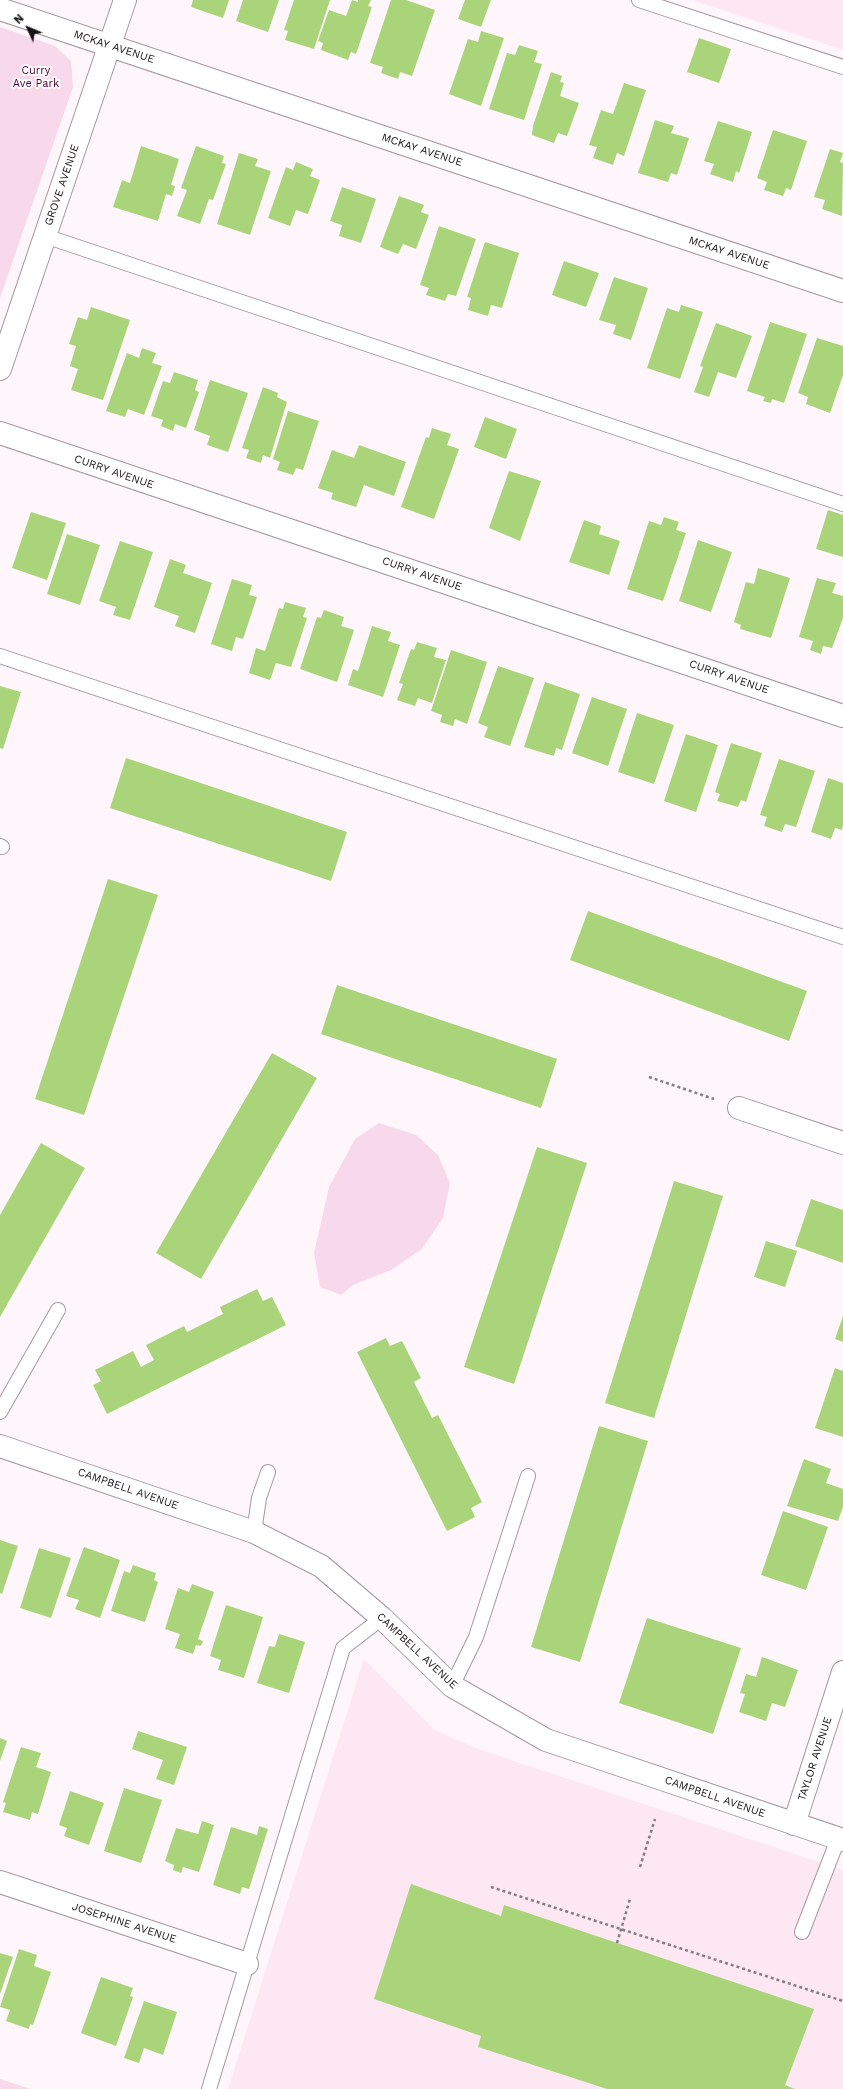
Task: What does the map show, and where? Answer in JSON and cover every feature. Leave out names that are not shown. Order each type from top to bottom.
[{"type":"street","name":"GROVE AVENUE","points":[[0,369],[125,0]]},
{"type":"street","name":"MCKAY AVENUE","points":[[0,9],[843,291]]},
{"type":"street","name":"CURRY AVENUE","points":[[0,433],[843,716]]},
{"type":"street","points":[[739,1108],[843,1143]]},
{"type":"street","name":"CAMPBELL AVENUE","points":[[0,1446],[254,1532],[322,1566],[382,1618],[452,1686],[546,1740],[841,1839]]},
{"type":"street","name":"TAYLOR AVENUE","points":[[794,1824],[843,1672]]},
{"type":"street","name":"JOSEPHINE AVENUE","points":[[0,1882],[247,1964]]},
{"type":"lane","points":[[638,0],[843,67]]},
{"type":"lane","points":[[45,236],[843,504]]},
{"type":"lane","points":[[0,656],[843,937]]},
{"type":"lane","points":[[0,1412],[58,1310]]},
{"type":"lane","points":[[254,1532],[259,1498],[268,1472]]},
{"type":"lane","points":[[452,1686],[476,1637],[528,1476]]},
{"type":"lane","points":[[209,2089],[343,1648],[382,1618]]},
{"type":"lane","points":[[802,1932],[841,1839]]},
{"type":"path","points":[[649,1077],[739,1108]]},
{"type":"path","points":[[640,1867],[655,1819]]},
{"type":"path","points":[[491,1887],[843,2002]]},
{"type":"path","points":[[617,1943],[630,1899]]},
{"type":"shaded area","points":[[692,0],[843,0],[843,50]]},
{"type":"shaded area","points":[[364,1659],[435,1730],[475,1748],[843,1870],[843,2089],[228,2089]]},
{"type":"green space","name":"Curry Ave Park","points":[[0,27],[55,46],[71,61],[73,87],[0,298]]},
{"type":"green space","points":[[379,1123],[416,1135],[438,1155],[450,1183],[443,1218],[422,1249],[391,1270],[353,1285],[341,1295],[320,1287],[314,1253],[329,1187],[355,1139]]},
{"type":"green space","points":[[0,2079],[31,2089],[0,2089]]},
{"type":"building","points":[[193,0],[229,0],[223,18],[191,7]]},
{"type":"building","points":[[243,0],[279,0],[268,32],[236,21]]},
{"type":"building","points":[[294,0],[330,0],[314,49],[285,40],[288,31],[284,30]]},
{"type":"building","points":[[352,0],[358,2],[358,0],[371,0],[368,6],[372,7],[356,54],[351,52],[348,60],[321,50],[323,43],[318,41],[329,10],[346,16]]},
{"type":"building","points":[[391,0],[406,0],[435,10],[412,76],[400,72],[398,79],[381,73],[383,67],[370,63]]},
{"type":"building","points":[[465,0],[491,0],[481,27],[458,19]]},
{"type":"building","points":[[481,31],[504,38],[481,106],[449,94],[468,39],[478,42]]},
{"type":"building","points":[[699,38],[731,49],[719,83],[687,72]]},
{"type":"building","points":[[519,45],[538,51],[534,62],[542,64],[524,120],[489,109],[507,53],[515,55]]},
{"type":"building","points":[[551,72],[562,76],[560,82],[564,83],[560,96],[579,103],[567,136],[558,133],[554,143],[532,135],[533,126]]},
{"type":"building","points":[[624,83],[646,90],[624,156],[617,153],[613,165],[593,158],[597,147],[589,145],[601,110],[613,114]]},
{"type":"building","points":[[655,120],[674,126],[671,133],[689,138],[677,175],[671,173],[668,182],[638,173]]},
{"type":"building","points":[[718,121],[752,132],[739,173],[736,171],[733,182],[710,174],[714,164],[704,161]]},
{"type":"building","points":[[773,130],[807,141],[791,190],[786,188],[783,196],[764,190],[767,182],[757,178]]},
{"type":"building","points":[[141,146],[179,159],[171,185],[175,186],[172,196],[166,194],[158,221],[113,207],[122,180],[130,183]]},
{"type":"building","points":[[196,146],[224,156],[222,163],[226,164],[213,200],[209,199],[200,224],[177,216],[187,190],[181,188]]},
{"type":"building","points":[[830,149],[843,153],[840,162],[843,163],[842,216],[822,209],[825,200],[814,197]]},
{"type":"building","points":[[239,153],[258,159],[255,166],[271,171],[250,235],[217,224]]},
{"type":"building","points":[[296,162],[313,169],[310,176],[320,180],[308,214],[296,210],[290,226],[268,218],[286,167],[293,170]]},
{"type":"building","points":[[342,187],[376,199],[361,243],[339,236],[342,225],[330,221]]},
{"type":"building","points":[[399,196],[424,205],[421,212],[429,215],[416,249],[403,244],[398,254],[380,247]]},
{"type":"building","points":[[439,226],[476,239],[456,296],[448,294],[445,301],[426,295],[429,288],[420,285]]},
{"type":"building","points":[[485,242],[519,253],[502,308],[491,305],[488,316],[468,310],[471,298],[467,297]]},
{"type":"building","points":[[564,261],[599,273],[586,307],[552,295]]},
{"type":"building","points":[[614,277],[648,288],[631,340],[613,334],[616,325],[599,320]]},
{"type":"building","points":[[681,305],[703,312],[680,379],[647,368],[667,308],[679,312]]},
{"type":"building","points":[[91,307],[130,320],[103,400],[71,390],[78,369],[70,366],[76,346],[69,344],[78,317],[87,320]]},
{"type":"building","points":[[770,322],[807,334],[784,403],[772,399],[771,403],[763,401],[765,397],[747,391]]},
{"type":"building","points":[[716,323],[752,336],[736,378],[718,372],[709,397],[694,392],[703,367],[700,366]]},
{"type":"building","points":[[817,338],[843,346],[843,375],[830,413],[806,404],[808,397],[798,393]]},
{"type":"building","points":[[142,348],[156,353],[152,363],[162,366],[144,415],[128,409],[125,417],[106,411],[127,353],[139,358]]},
{"type":"building","points":[[174,372],[198,380],[195,390],[199,392],[186,428],[175,424],[173,431],[161,426],[163,420],[151,416],[163,381],[170,383]]},
{"type":"building","points":[[210,380],[248,393],[228,452],[207,445],[210,436],[194,430]]},
{"type":"building","points":[[263,387],[278,393],[277,397],[287,402],[270,458],[263,455],[261,463],[246,458],[249,450],[242,448]]},
{"type":"building","points":[[288,411],[319,421],[303,470],[296,468],[293,475],[277,470],[280,462],[273,459]]},
{"type":"building","points":[[485,417],[517,429],[506,459],[474,447]]},
{"type":"building","points":[[432,428],[451,434],[447,445],[459,449],[434,519],[401,507],[426,437],[429,438]]},
{"type":"building","points":[[359,445],[406,462],[394,496],[364,485],[356,507],[331,499],[333,493],[318,488],[332,450],[354,458]]},
{"type":"building","points":[[509,471],[541,481],[520,541],[489,528]]},
{"type":"building","points":[[828,510],[843,515],[843,557],[816,549]]},
{"type":"building","points":[[31,512],[66,523],[47,580],[12,568]]},
{"type":"building","points":[[664,517],[679,522],[676,530],[686,533],[663,601],[627,589],[649,521],[661,525]]},
{"type":"building","points":[[584,520],[601,526],[599,534],[620,541],[609,575],[569,562]]},
{"type":"building","points":[[67,534],[100,545],[80,605],[47,594]]},
{"type":"building","points":[[698,540],[732,552],[711,612],[679,601]]},
{"type":"building","points":[[120,541],[153,552],[130,620],[113,615],[116,607],[99,601]]},
{"type":"building","points":[[170,559],[186,565],[183,573],[212,583],[195,633],[175,626],[179,616],[154,607]]},
{"type":"building","points":[[758,568],[790,578],[771,638],[740,629],[741,625],[734,622],[746,582],[754,584]]},
{"type":"building","points":[[817,578],[836,583],[832,593],[843,596],[843,618],[832,648],[823,646],[821,654],[810,650],[813,641],[799,637]]},
{"type":"building","points":[[232,579],[252,585],[249,595],[257,597],[243,639],[236,637],[232,651],[211,644]]},
{"type":"building","points":[[285,602],[306,608],[303,617],[307,618],[291,667],[276,663],[270,680],[249,673],[256,648],[265,651],[279,608],[283,609]]},
{"type":"building","points":[[324,610],[344,617],[341,626],[354,630],[337,682],[300,669],[317,617],[321,618]]},
{"type":"building","points":[[372,626],[391,632],[388,641],[400,645],[383,697],[348,685],[353,669],[358,671]]},
{"type":"building","points":[[417,642],[437,648],[434,657],[446,660],[432,703],[418,698],[415,706],[397,700],[403,684],[399,683],[411,649],[414,650]]},
{"type":"building","points":[[451,650],[487,662],[467,724],[455,719],[453,726],[440,722],[442,715],[431,711]]},
{"type":"building","points":[[498,666],[534,678],[510,746],[484,737],[488,727],[478,723]]},
{"type":"building","points":[[545,682],[580,694],[562,750],[556,748],[554,756],[524,747]]},
{"type":"building","points":[[0,686],[21,692],[3,749],[0,748]]},
{"type":"building","points":[[592,697],[627,709],[608,766],[572,753]]},
{"type":"building","points":[[637,713],[674,725],[654,784],[618,772]]},
{"type":"building","points":[[686,734],[718,745],[696,812],[664,801]]},
{"type":"building","points":[[731,743],[762,753],[746,802],[741,800],[738,807],[717,801],[720,794],[715,792]]},
{"type":"building","points":[[126,758],[347,832],[331,881],[110,808]]},
{"type":"building","points":[[779,759],[815,771],[796,827],[785,824],[782,832],[764,826],[767,817],[760,815]]},
{"type":"building","points":[[828,778],[843,783],[842,830],[835,828],[831,839],[811,832]]},
{"type":"building","points":[[108,879],[158,895],[84,1115],[35,1099]]},
{"type":"building","points":[[588,911],[807,991],[789,1041],[570,960]]},
{"type":"building","points":[[337,985],[557,1059],[541,1108],[321,1034]]},
{"type":"building","points":[[272,1053],[317,1078],[201,1279],[156,1253]]},
{"type":"building","points":[[41,1143],[85,1168],[0,1317],[0,1215]]},
{"type":"building","points":[[537,1147],[587,1163],[514,1384],[464,1367]]},
{"type":"building","points":[[674,1181],[723,1196],[654,1418],[605,1403]]},
{"type":"building","points":[[811,1199],[843,1210],[843,1263],[795,1246]]},
{"type":"building","points":[[766,1241],[797,1251],[785,1287],[754,1277]]},
{"type":"building","points":[[257,1289],[263,1301],[272,1297],[286,1325],[107,1414],[93,1385],[101,1381],[95,1370],[133,1351],[141,1367],[154,1360],[146,1345],[184,1326],[187,1332],[223,1314],[220,1307]]},
{"type":"building","points":[[843,1316],[843,1342],[835,1339]]},
{"type":"building","points":[[386,1338],[390,1346],[402,1341],[421,1378],[414,1382],[432,1418],[438,1415],[482,1502],[471,1508],[475,1517],[447,1531],[357,1352]]},
{"type":"building","points":[[835,1368],[843,1371],[843,1437],[815,1428]]},
{"type":"building","points":[[599,1426],[648,1441],[580,1662],[531,1647]]},
{"type":"building","points":[[804,1459],[831,1469],[826,1483],[843,1489],[843,1507],[838,1521],[787,1506]]},
{"type":"building","points":[[783,1511],[828,1527],[806,1590],[761,1575]]},
{"type":"building","points":[[0,1540],[18,1546],[2,1594],[0,1593]]},
{"type":"building","points":[[84,1547],[120,1560],[100,1618],[75,1609],[79,1600],[66,1596]]},
{"type":"building","points":[[39,1548],[71,1558],[51,1618],[20,1608]]},
{"type":"building","points":[[133,1565],[156,1573],[154,1580],[158,1582],[145,1622],[111,1611],[124,1571],[130,1573]]},
{"type":"building","points":[[192,1584],[214,1592],[198,1639],[203,1641],[201,1646],[196,1645],[193,1654],[175,1648],[180,1634],[165,1629],[178,1588],[189,1592]]},
{"type":"building","points":[[226,1605],[263,1617],[244,1678],[218,1670],[221,1660],[210,1656]]},
{"type":"building","points":[[647,1618],[741,1648],[713,1734],[619,1703]]},
{"type":"building","points":[[279,1634],[305,1642],[289,1693],[257,1683],[269,1646],[275,1647]]},
{"type":"building","points":[[762,1657],[798,1670],[785,1707],[772,1703],[766,1721],[739,1712],[745,1694],[740,1693],[746,1674],[756,1677]]},
{"type":"building","points":[[138,1731],[187,1747],[174,1785],[156,1779],[163,1760],[132,1749]]},
{"type":"building","points":[[0,1738],[7,1741],[0,1761]]},
{"type":"building","points":[[21,1747],[41,1753],[36,1767],[51,1772],[38,1814],[32,1812],[30,1820],[3,1812],[6,1803],[3,1802]]},
{"type":"building","points":[[124,1788],[162,1800],[141,1863],[104,1851]]},
{"type":"building","points":[[70,1791],[104,1803],[89,1845],[64,1836],[67,1828],[59,1825]]},
{"type":"building","points":[[202,1821],[214,1825],[199,1872],[183,1867],[181,1873],[173,1870],[174,1865],[165,1861],[176,1828],[198,1834]]},
{"type":"building","points":[[259,1826],[268,1829],[249,1889],[242,1887],[240,1894],[213,1885],[231,1827],[257,1835]]},
{"type":"building","points":[[411,1884],[501,1916],[504,1905],[814,2009],[785,2085],[795,2089],[607,2089],[478,2047],[481,2036],[374,1999]]},
{"type":"building","points":[[19,1949],[37,1955],[34,1966],[51,1972],[33,2025],[30,2024],[29,2029],[6,2021],[10,2010],[0,2007]]},
{"type":"building","points":[[0,1953],[13,1957],[0,1994]]},
{"type":"building","points":[[101,1977],[133,1988],[130,1996],[133,1997],[116,2046],[81,2033]]},
{"type":"building","points":[[144,2001],[177,2012],[163,2055],[144,2048],[139,2063],[124,2058]]}]
